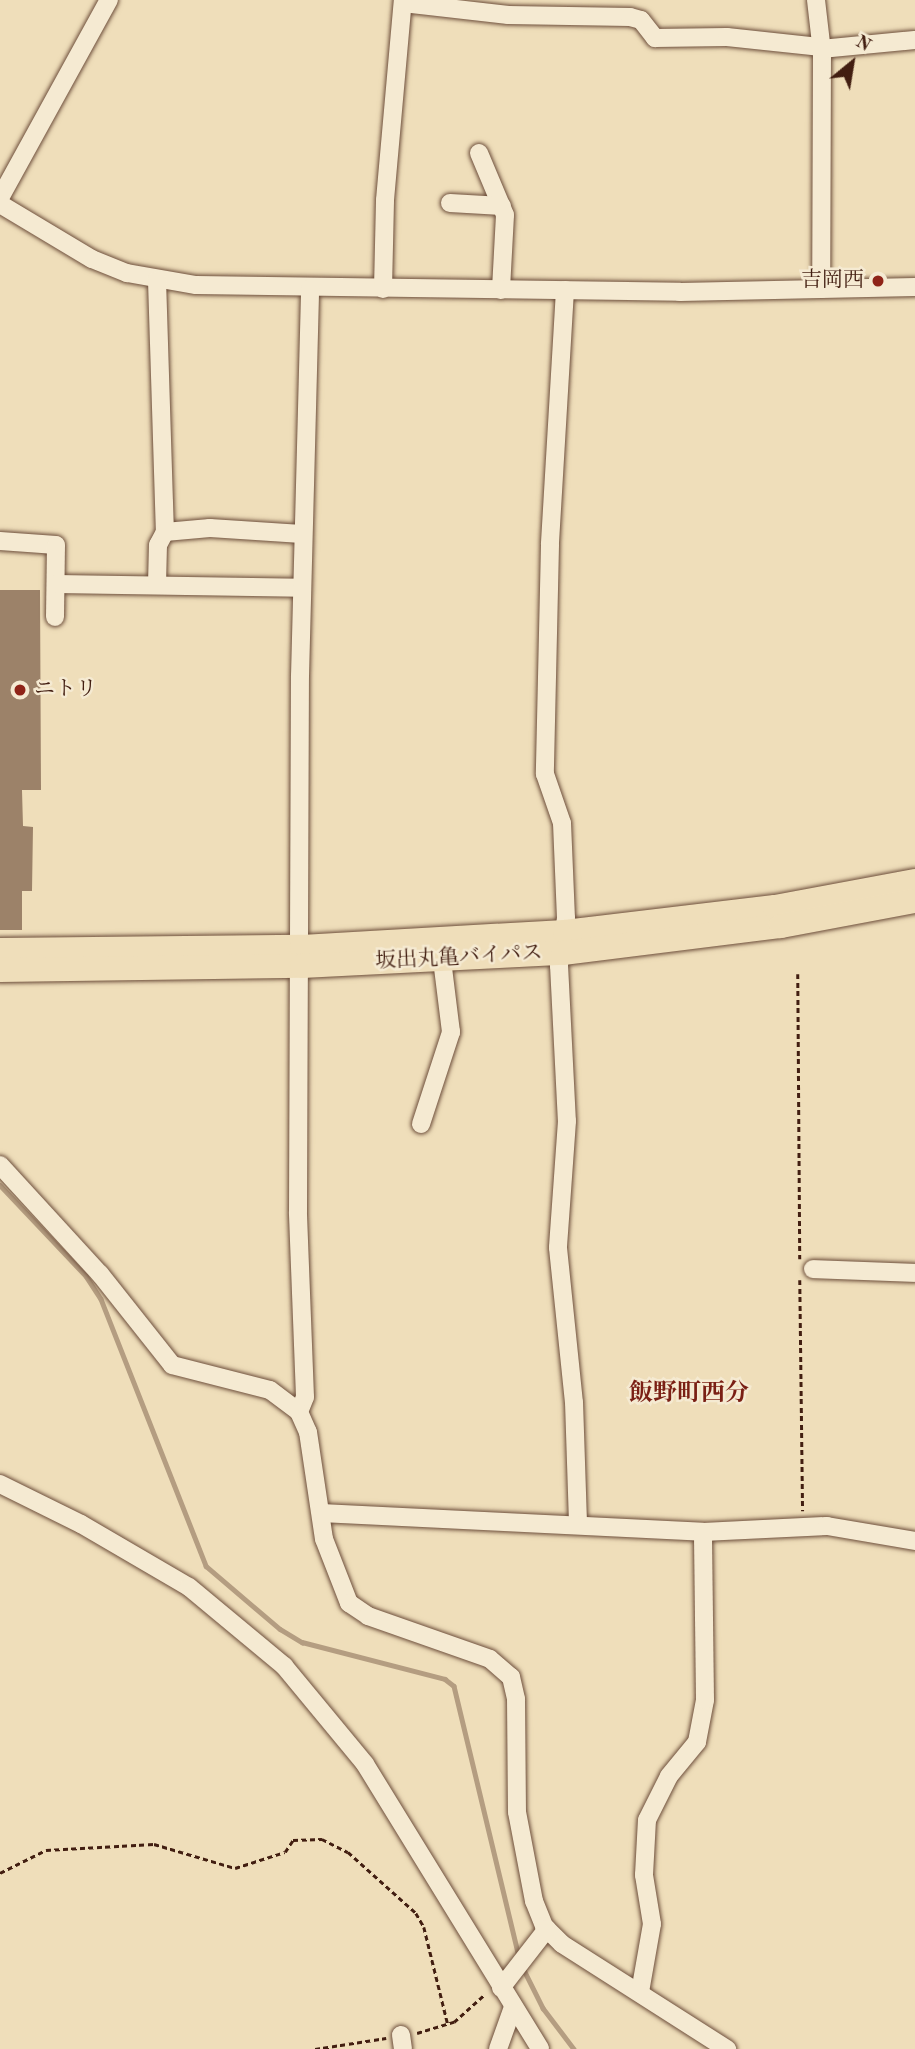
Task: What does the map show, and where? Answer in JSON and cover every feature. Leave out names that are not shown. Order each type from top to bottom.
[{"type":"highway","name":"坂出丸亀バイパス","points":[[0,970],[302,956],[565,934],[775,907],[915,881]]},
{"type":"highway","name":"坂出丸亀バイパス","points":[[0,950],[442,960],[565,934],[768,928],[915,901]]},
{"type":"street","points":[[0,198],[110,0]]},
{"type":"street","points":[[816,0],[821,48],[821,289]]},
{"type":"street","points":[[383,289],[386,200],[403,1],[508,15],[630,17],[641,20],[655,38],[749,38],[821,48],[915,40]]},
{"type":"street","points":[[479,153],[502,206],[506,251],[501,290]]},
{"type":"street","points":[[450,203],[502,206]]},
{"type":"street","points":[[0,204],[92,259],[157,280],[383,289],[915,287]]},
{"type":"street","points":[[157,280],[165,532],[158,545],[157,586]]},
{"type":"street","points":[[299,1412],[305,1397],[298,1212],[302,956],[301,588],[310,288]]},
{"type":"street","points":[[565,290],[550,545],[545,774],[562,823],[565,934],[559,965],[567,1121],[558,1248],[574,1402],[578,1523]]},
{"type":"street","points":[[165,532],[210,528],[302,534]]},
{"type":"street","points":[[0,541],[57,545],[55,617]]},
{"type":"street","points":[[56,584],[301,588]]},
{"type":"street","points":[[421,1124],[451,1032],[442,960]]},
{"type":"street","points":[[0,1165],[100,1274],[172,1365],[270,1390],[299,1412],[308,1432],[330,1559],[356,1611],[471,1650],[500,1665],[511,1677],[516,1699],[517,1812],[534,1901],[547,1929],[562,1944],[727,2049]]},
{"type":"street","points":[[813,1269],[915,1273]]},
{"type":"street","points":[[2,1488],[121,1546],[189,1587],[284,1665],[365,1764],[540,2049]]},
{"type":"street","points":[[321,1513],[578,1523],[703,1532],[849,1529],[915,1541]]},
{"type":"street","points":[[640,1992],[652,1924],[644,1875],[647,1819],[669,1776],[697,1742],[705,1700],[703,1532]]},
{"type":"street","points":[[501,1988],[547,1929]]},
{"type":"street","points":[[498,2049],[513,2007]]},
{"type":"path","points":[[798,974],[802,1504],[806,1528]]},
{"type":"path","points":[[0,1873],[46,1850],[153,1844],[235,1868],[285,1852],[293,1840],[322,1839],[348,1852],[415,1913],[424,1927],[449,2025]]},
{"type":"building","name":"ニトリ","points":[[0,590],[40,590],[41,790],[22,790],[23,826],[33,827],[32,891],[22,891],[22,930],[0,930]]},
{"type":"waterway","points":[[0,1185],[86,1276],[101,1299],[206,1566],[280,1629],[302,1642],[445,1679],[454,1686],[519,1956]]},
{"type":"waterway","points":[[523,1968],[543,2008],[574,2049]]},
{"type":"place","name":"吉岡西","points":[[878,281]]},
{"type":"place","name":"ニトリ","points":[[20,690]]},
{"type":"district","name":"飯野町西分","points":[[689,1395]]}]
